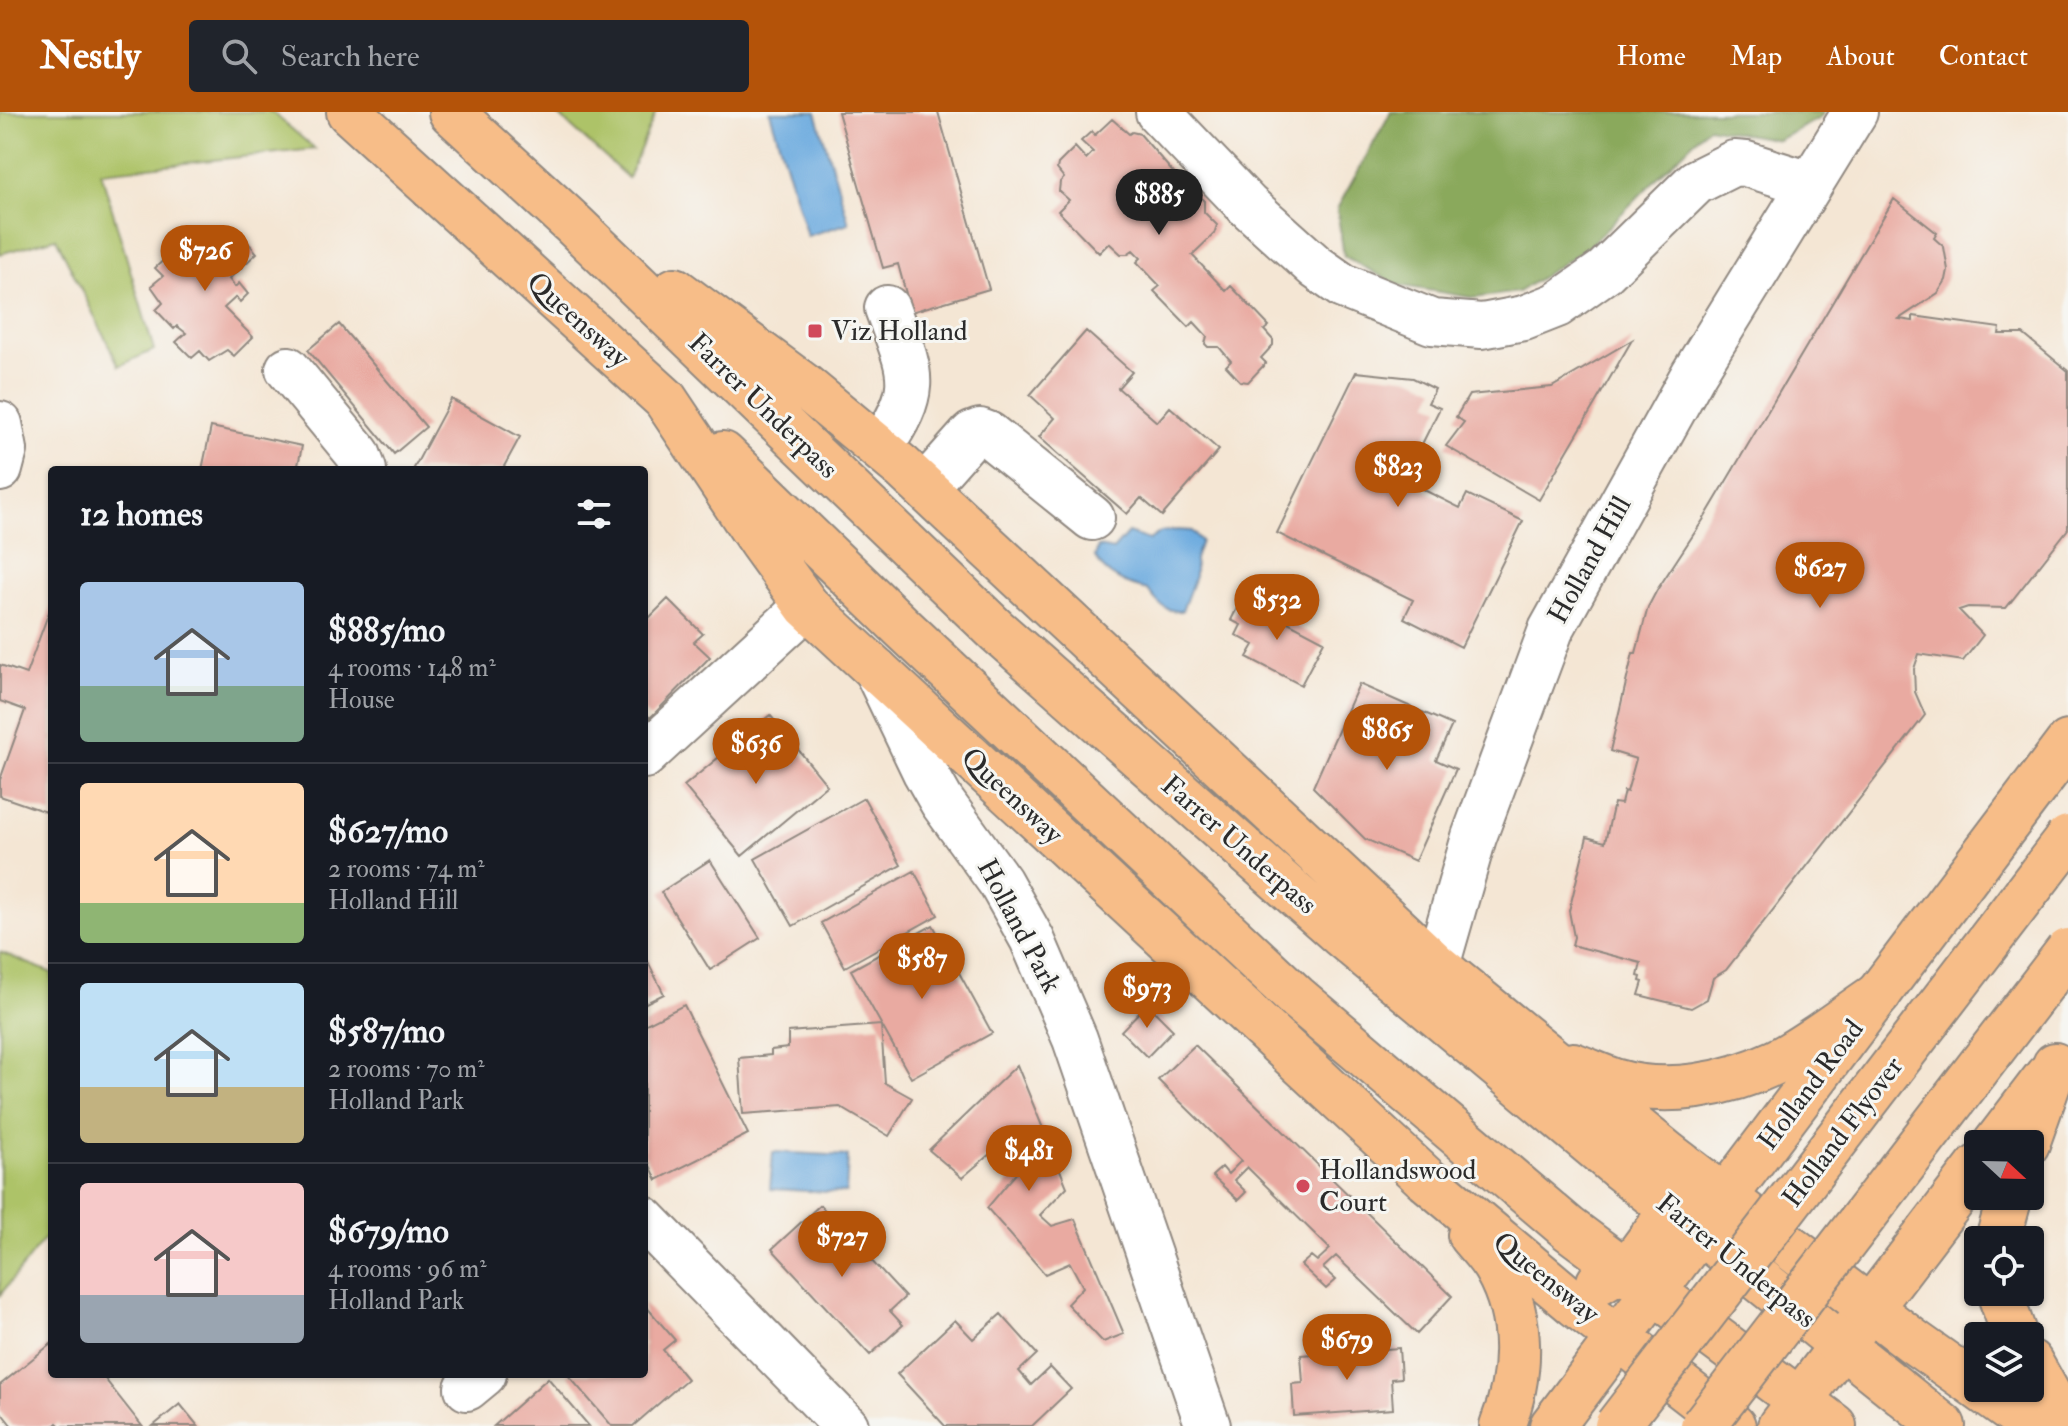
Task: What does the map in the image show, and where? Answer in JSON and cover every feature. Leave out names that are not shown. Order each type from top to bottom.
[{"type":"main road","name":"Queensway","points":[[349,112],[665,399],[807,606],[1426,1179],[1558,1289],[1733,1426]]},
{"type":"main road","points":[[451,112],[571,222],[595,230],[803,385],[880,448],[1437,966],[1668,1154],[1964,1378]]},
{"type":"main road","name":"Farrer Underpass","points":[[571,222],[997,631],[1340,934],[1621,1169],[1943,1426]]},
{"type":"main road","points":[[665,399],[904,629],[1296,997],[1569,1229],[1834,1426]]},
{"type":"main road","name":"Holland Road","points":[[1552,1426],[2068,743]]},
{"type":"main road","name":"Holland Flyover","points":[[1617,1426],[2068,838]]},
{"type":"main road","points":[[1703,1426],[2068,951]]},
{"type":"main road","points":[[1538,1050],[1616,1081],[1658,1088],[1698,1087],[1737,1077],[1778,1061],[1879,994]]},
{"type":"main road","points":[[2006,1130],[2062,1056]]},
{"type":"main road","points":[[2033,1130],[2062,1056]]},
{"type":"main road","points":[[1558,1289],[1589,1288],[1634,1261],[1662,1223],[1671,1183],[1668,1154]]},
{"type":"main road","points":[[1426,1179],[1497,1269],[1512,1308],[1519,1343],[1515,1381],[1502,1426]]},
{"type":"main road","points":[[1780,1426],[1964,1185]]},
{"type":"main road","points":[[1808,1426],[1820,1399],[1848,1365],[1881,1341],[1913,1341]]},
{"type":"main road","points":[[2044,1387],[2066,1426]]},
{"type":"main road","points":[[1998,1402],[2032,1426]]},
{"type":"street","points":[[1158,112],[1247,205],[1343,286],[1432,322],[1482,326],[1524,318],[1557,305],[1605,271],[1696,182],[1734,163],[1810,184]]},
{"type":"street","name":"Holland Hill","points":[[1437,966],[1474,837],[1551,630],[1694,373],[1855,112]]},
{"type":"street","points":[[880,448],[899,420],[909,390],[909,367],[887,308]]},
{"type":"street","points":[[288,369],[358,454],[362,466]]},
{"type":"street","points":[[0,424],[5,450],[0,469]]},
{"type":"street","points":[[925,487],[972,434],[980,431],[988,434],[1092,518]]},
{"type":"street","points":[[648,752],[807,606]]},
{"type":"street","name":"Holland Park","points":[[875,668],[942,802],[1000,882],[1032,939],[1075,1039],[1208,1426]]},
{"type":"street","points":[[648,1226],[846,1426]]},
{"type":"green space","points":[[0,112],[272,112],[315,149],[101,172],[154,350],[119,366],[56,238],[0,254]]},
{"type":"green space","points":[[555,112],[656,112],[628,178]]},
{"type":"green space","points":[[1391,112],[1824,112],[1820,118],[1778,140],[1708,127],[1588,247],[1518,292],[1475,298],[1397,285],[1344,256],[1337,209]]},
{"type":"green space","points":[[0,952],[48,971],[48,1234],[0,1295]]},
{"type":"water","points":[[770,112],[816,112],[849,223],[807,236]]},
{"type":"water","points":[[1192,531],[1201,541],[1195,559],[1195,576],[1182,611],[1166,608],[1148,590],[1118,579],[1105,570],[1095,557],[1098,547],[1113,550],[1128,533],[1149,540],[1161,532]]},
{"type":"water","points":[[773,1152],[848,1156],[846,1193],[770,1189]]},
{"type":"building","points":[[838,112],[938,112],[989,289],[911,312],[898,264],[883,268]]},
{"type":"building","points":[[1112,119],[1129,134],[1140,134],[1183,184],[1185,181],[1204,201],[1204,212],[1217,225],[1214,234],[1192,255],[1226,291],[1231,286],[1269,326],[1264,330],[1273,340],[1273,345],[1261,358],[1266,363],[1248,382],[1240,381],[1226,366],[1231,361],[1219,347],[1205,344],[1207,336],[1194,322],[1189,327],[1154,291],[1160,286],[1137,262],[1141,258],[1133,250],[1121,254],[1109,243],[1099,253],[1058,211],[1069,200],[1059,191],[1064,178],[1057,169],[1058,164],[1075,147],[1086,159],[1093,152],[1081,141],[1092,131],[1095,135]]},
{"type":"building","points":[[1894,199],[1937,233],[1934,238],[1944,247],[1948,270],[1938,293],[1899,319],[1913,321],[1913,316],[2000,328],[1999,334],[2023,334],[2068,371],[2068,529],[2006,608],[1968,607],[1959,610],[1983,635],[1963,661],[1919,654],[1914,669],[1915,692],[1925,715],[1726,970],[1713,978],[1707,999],[1691,1008],[1639,995],[1643,982],[1638,976],[1641,963],[1572,945],[1574,937],[1569,911],[1587,837],[1605,842],[1614,803],[1621,804],[1624,791],[1627,792],[1636,759],[1610,751],[1633,653],[1636,653],[1648,607],[1657,590],[1705,517]]},
{"type":"building","points":[[214,230],[230,240],[239,232],[257,253],[229,279],[235,287],[239,283],[248,294],[240,302],[236,297],[224,308],[253,337],[234,356],[227,350],[209,361],[200,351],[192,358],[176,342],[186,333],[177,326],[174,329],[156,310],[163,303],[151,286],[163,276],[155,268],[195,231],[204,240]]},
{"type":"building","points":[[339,324],[426,427],[394,454],[308,350]]},
{"type":"building","points":[[1086,331],[1132,372],[1118,388],[1157,422],[1170,407],[1219,450],[1162,516],[1141,498],[1127,514],[1039,437],[1055,418],[1030,395]]},
{"type":"building","points":[[1632,340],[1539,500],[1446,446],[1464,422],[1456,417],[1469,395],[1552,387]]},
{"type":"building","points":[[1356,372],[1413,378],[1435,389],[1428,403],[1440,408],[1404,480],[1460,508],[1467,494],[1523,521],[1461,647],[1404,618],[1413,600],[1277,533]]},
{"type":"building","points":[[451,399],[520,437],[504,466],[415,466]]},
{"type":"building","points":[[211,427],[302,446],[298,466],[203,466]]},
{"type":"building","points":[[1242,598],[1324,641],[1301,685],[1247,657],[1254,645],[1236,635],[1241,625],[1231,620]]},
{"type":"building","points":[[668,599],[703,634],[694,642],[710,657],[650,718],[648,716],[648,619]]},
{"type":"building","points":[[48,615],[48,813],[0,796],[0,780],[25,710],[0,701],[0,665],[26,674]]},
{"type":"building","points":[[1359,684],[1452,725],[1436,760],[1456,769],[1415,861],[1365,839],[1313,787]]},
{"type":"building","points":[[770,715],[827,785],[742,856],[684,786]]},
{"type":"building","points":[[864,798],[901,865],[793,926],[755,859]]},
{"type":"building","points":[[710,860],[760,938],[710,970],[661,892]]},
{"type":"building","points":[[914,871],[938,915],[845,967],[821,923]]},
{"type":"building","points":[[933,925],[992,1033],[911,1078],[851,970]]},
{"type":"building","points":[[648,962],[664,994],[648,1002]]},
{"type":"building","points":[[1147,1004],[1173,1030],[1147,1057],[1121,1031]]},
{"type":"building","points":[[684,1005],[748,1134],[657,1180],[648,1161],[648,1023]]},
{"type":"building","points":[[881,1025],[885,1083],[912,1098],[889,1136],[840,1107],[743,1114],[739,1058],[771,1055],[771,1050],[788,1048],[788,1032]]},
{"type":"building","name":"Hollandswood Court","points":[[1195,1045],[1452,1296],[1417,1334],[1336,1256],[1323,1268],[1336,1280],[1326,1289],[1301,1265],[1311,1256],[1317,1261],[1330,1249],[1247,1167],[1234,1180],[1246,1192],[1238,1200],[1212,1176],[1222,1167],[1228,1174],[1241,1161],[1158,1080]]},
{"type":"building","points":[[1017,1065],[1067,1187],[1040,1215],[1052,1226],[1075,1219],[1124,1334],[1103,1342],[1067,1304],[1083,1287],[1070,1263],[1045,1274],[987,1208],[1029,1158],[1013,1134],[962,1178],[929,1150]]},
{"type":"building","points":[[820,1205],[905,1297],[890,1311],[903,1325],[870,1355],[772,1249]]},
{"type":"building","points":[[648,1309],[675,1340],[663,1350],[687,1379],[633,1426],[612,1426],[570,1378],[648,1378]]},
{"type":"building","points":[[1001,1314],[1037,1354],[1019,1371],[1031,1385],[1050,1367],[1071,1389],[1032,1426],[945,1426],[897,1374],[955,1320],[973,1339]]},
{"type":"building","points":[[48,1346],[48,1378],[104,1378],[142,1426],[60,1426],[57,1423],[54,1426],[12,1426],[0,1411],[0,1385]]},
{"type":"building","points":[[1399,1348],[1401,1378],[1391,1379],[1393,1409],[1294,1416],[1292,1384],[1303,1383],[1301,1355]]},
{"type":"building","points":[[548,1378],[589,1426],[494,1426]]},
{"type":"building","points":[[180,1404],[198,1426],[153,1426]]},
{"type":"place","name":"Viz Holland","points":[[815,331]]},
{"type":"place","name":"Hollandswood Court","points":[[1303,1186]]}]
